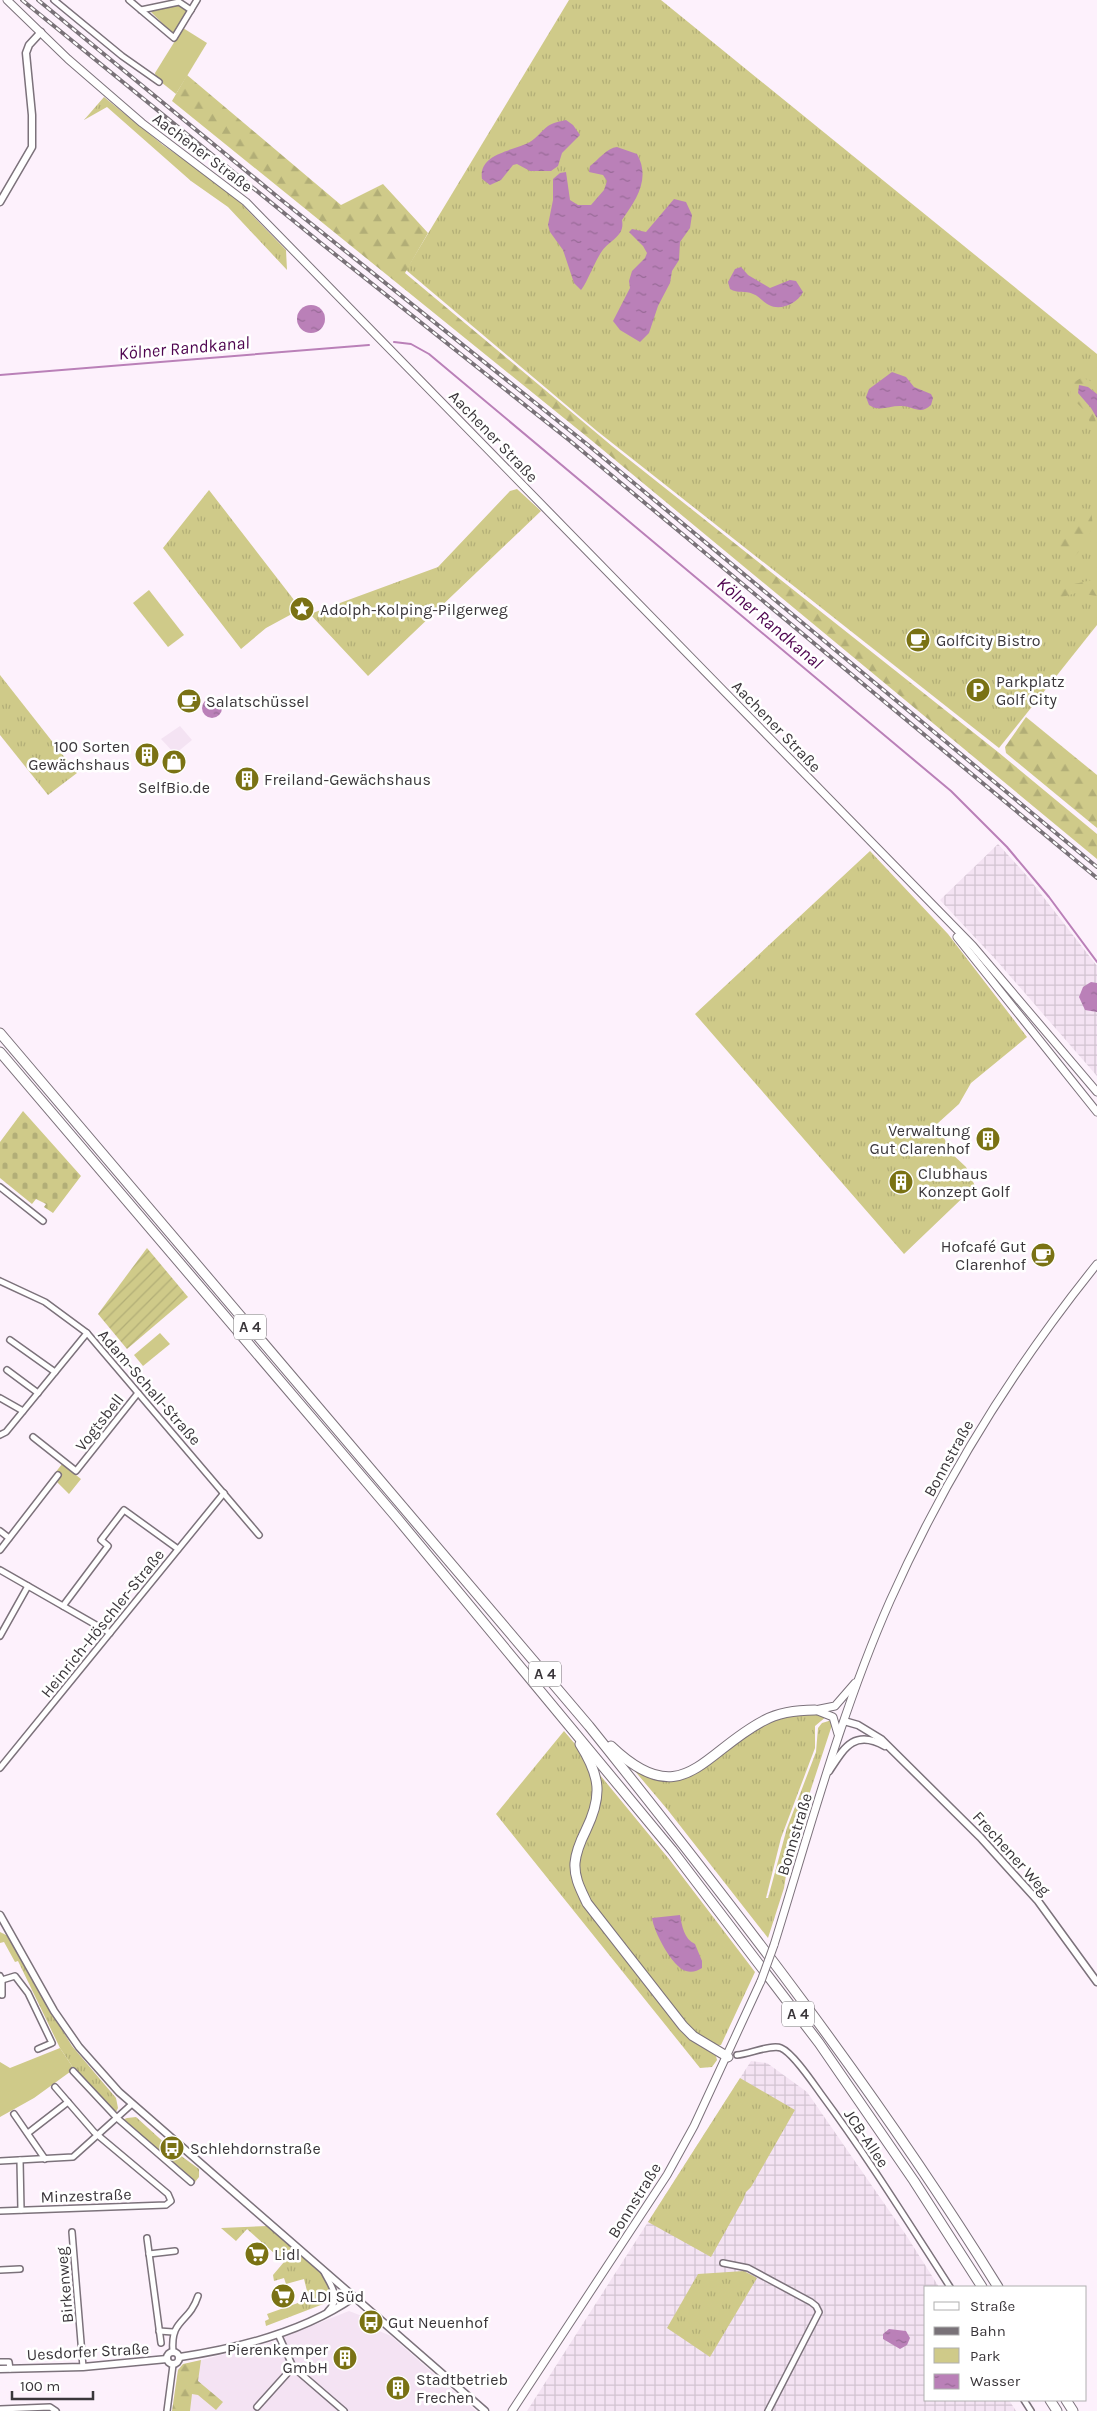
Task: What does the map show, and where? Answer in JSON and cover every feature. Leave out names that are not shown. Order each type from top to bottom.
[{"type":"highway","name":"A 4","points":[[0,1033],[589,1726],[682,1841],[798,1992],[922,2170],[997,2286]]},
{"type":"highway","name":"A 4","points":[[0,1052],[403,1525],[672,1850],[786,1999],[914,2182],[981,2286]]},
{"type":"highway","points":[[589,1726],[634,1767],[648,1774],[667,1777],[695,1770],[750,1728],[769,1717],[788,1712],[815,1710]]},
{"type":"highway","points":[[568,1724],[592,1763],[598,1789],[595,1807],[578,1848],[575,1862],[577,1882],[587,1903],[683,2026],[693,2036],[732,2056]]},
{"type":"main road","name":"Aachener Straße","points":[[7,0],[68,59],[142,124],[246,202],[1003,979],[1097,1092]]},
{"type":"main road","name":"Aachener Straße","points":[[940,915],[1097,1112]]},
{"type":"main road","name":"Bonnstraße","points":[[512,2411],[611,2263],[667,2175],[732,2056],[774,1945],[844,1721],[890,1601],[969,1447],[1038,1341],[1097,1264]]},
{"type":"main road","points":[[815,1710],[834,1706],[859,1678]]},
{"type":"main road","points":[[815,1710],[832,1717],[837,1726],[839,1737]]},
{"type":"street","points":[[54,0],[122,56],[159,82]]},
{"type":"street","points":[[129,0],[136,2],[141,10],[174,38],[197,0]]},
{"type":"street","points":[[141,10],[179,2],[190,10]]},
{"type":"street","points":[[0,202],[32,147],[32,115],[26,53],[41,32]]},
{"type":"street","points":[[0,1187],[43,1221]]},
{"type":"street","name":"Adam-Schall-Straße","points":[[0,1281],[45,1302],[87,1333],[260,1535]]},
{"type":"street","points":[[0,1436],[6,1432],[87,1333]]},
{"type":"street","points":[[10,1340],[55,1372]]},
{"type":"street","points":[[6,1370],[38,1393]]},
{"type":"street","name":"Vogtsbell","points":[[33,1437],[76,1471],[138,1393]]},
{"type":"street","points":[[0,1398],[23,1411]]},
{"type":"street","points":[[0,1550],[58,1475]]},
{"type":"street","name":"Heinrich-Höschler-Straße","points":[[0,1768],[224,1493]]},
{"type":"street","points":[[63,1606],[108,1546],[101,1540],[124,1510],[178,1550]]},
{"type":"street","points":[[0,1531],[9,1538]]},
{"type":"street","points":[[0,1570],[110,1632]]},
{"type":"street","points":[[0,1636],[28,1586]]},
{"type":"street","name":"Frechener Weg","points":[[844,1721],[874,1734],[896,1752],[980,1837],[1038,1901],[1097,1982]]},
{"type":"street","name":"Frechener Weg","points":[[827,1774],[846,1746],[859,1739],[876,1741],[896,1752]]},
{"type":"street","points":[[0,1915],[3,1925],[67,2030],[101,2072],[132,2104],[485,2411]]},
{"type":"street","points":[[2,1995],[1,1978],[15,1976],[28,1993],[52,2042],[38,2049]]},
{"type":"street","name":"JCB-Allee","points":[[732,2056],[753,2053],[769,2047],[782,2048],[802,2067],[849,2132],[949,2286]]},
{"type":"street","points":[[73,2071],[117,2118],[191,2182]]},
{"type":"street","points":[[55,2087],[99,2134]]},
{"type":"street","points":[[28,2133],[68,2102]]},
{"type":"street","points":[[0,2161],[73,2157],[132,2104]]},
{"type":"street","points":[[14,2114],[45,2159]]},
{"type":"street","name":"Minzestraße","points":[[0,2211],[166,2205],[171,2201],[168,2194],[99,2134]]},
{"type":"street","points":[[20,2160],[21,2210]]},
{"type":"street","name":"Birkenweg","points":[[72,2232],[83,2367]]},
{"type":"street","points":[[147,2238],[160,2343]]},
{"type":"street","points":[[149,2254],[176,2251]]},
{"type":"street","points":[[723,2263],[748,2268],[811,2302],[819,2312],[768,2411]]},
{"type":"street","points":[[0,2270],[20,2269]]},
{"type":"street","points":[[323,2269],[335,2297],[332,2307],[324,2314]]},
{"type":"street","points":[[173,2352],[173,2332],[178,2324],[193,2311],[198,2296]]},
{"type":"street","points":[[173,2352],[180,2357],[234,2347],[278,2334],[324,2314],[354,2297]]},
{"type":"street","points":[[159,2331],[173,2332]]},
{"type":"street","points":[[278,2334],[293,2367],[344,2411]]},
{"type":"street","points":[[173,2352],[168,2354],[167,2359],[173,2365]]},
{"type":"street","points":[[167,2411],[173,2365],[177,2363],[180,2357]]},
{"type":"street","name":"Uesdorfer Straße","points":[[0,2369],[83,2367],[167,2359]]},
{"type":"street","name":"Uesdorfer Straße","points":[[0,2362],[9,2362],[10,2369]]},
{"type":"street","points":[[257,2407],[293,2367]]},
{"type":"street","points":[[0,2409],[50,2407],[56,2411]]},
{"type":"shaded area","points":[[180,726],[192,740],[175,754],[161,739]]},
{"type":"shaded area","points":[[998,844],[1027,876],[1097,966],[1097,1076],[997,961],[940,900]]},
{"type":"shaded area","points":[[751,2061],[767,2063],[807,2092],[906,2235],[938,2286],[924,2286],[924,2401],[1010,2401],[1016,2411],[527,2411]]},
{"type":"shaded area","points":[[349,2311],[362,2316],[379,2331],[391,2336],[476,2411],[172,2411],[178,2370],[182,2365],[269,2343]]},
{"type":"green space","points":[[569,0],[661,0],[1097,354],[1097,625],[999,748],[597,431],[406,270]]},
{"type":"green space","points":[[178,4],[188,11],[176,32],[171,32],[150,11]]},
{"type":"green space","points":[[183,28],[207,43],[176,94],[156,78],[155,73]]},
{"type":"green space","points":[[187,75],[341,205],[383,184],[428,233],[405,273],[612,446],[998,752],[1097,834],[1097,859],[591,440],[172,101]]},
{"type":"green space","points":[[104,97],[163,145],[229,191],[286,250],[287,270],[228,207],[191,181],[107,107],[84,120]]},
{"type":"green space","points":[[1081,378],[1089,380],[1097,388],[1097,394],[1088,387],[1081,398],[1094,416],[1097,439],[1085,411],[1070,396],[1071,384]]},
{"type":"green space","points":[[517,489],[541,511],[368,676],[310,614],[438,567],[510,491]]},
{"type":"green space","points":[[209,490],[301,609],[266,628],[241,649],[163,548]]},
{"type":"green space","points":[[1084,508],[1091,513],[1092,527],[1090,534],[1078,553],[1067,563],[1061,559],[1059,541],[1075,522],[1078,512]]},
{"type":"green space","points":[[1097,578],[1097,596],[1076,593],[1059,598],[1057,591],[1062,588]]},
{"type":"green space","points":[[149,590],[184,635],[168,647],[133,603]]},
{"type":"green space","points":[[0,675],[77,773],[48,795],[0,735]]},
{"type":"green space","points":[[1026,717],[1097,775],[1097,828],[1006,753],[1005,747]]},
{"type":"green space","points":[[870,851],[948,934],[1027,1037],[971,1083],[959,1104],[938,1123],[950,1152],[966,1167],[975,1186],[904,1254],[695,1014]]},
{"type":"green space","points":[[23,1111],[81,1176],[53,1213],[44,1207],[46,1204],[36,1199],[32,1204],[0,1178],[0,1142]]},
{"type":"green space","points":[[937,1125],[948,1153],[936,1167],[918,1174],[910,1163],[924,1137]]},
{"type":"green space","points":[[147,1248],[188,1297],[127,1349],[98,1314]]},
{"type":"green space","points":[[160,1333],[170,1344],[143,1366],[134,1355]]},
{"type":"green space","points":[[62,1464],[81,1479],[69,1494],[57,1482],[60,1476],[55,1473]]},
{"type":"green space","points":[[815,1714],[827,1716],[815,1726],[815,1748],[781,1838],[766,1898],[768,1898],[787,1828],[816,1752],[818,1728],[822,1723],[832,1720],[833,1722],[789,1856],[784,1888],[768,1938],[634,1770],[655,1778],[695,1773],[711,1763],[750,1732],[784,1715]]},
{"type":"green space","points":[[564,1731],[581,1751],[593,1779],[594,1802],[576,1844],[574,1884],[585,1906],[694,2041],[716,2056],[717,2060],[712,2067],[700,2068],[496,1814]]},
{"type":"green space","points":[[600,1775],[669,1859],[755,1972],[721,2045],[716,2046],[699,2035],[686,2022],[592,1905],[579,1874],[579,1857],[601,1791]]},
{"type":"green space","points":[[0,1932],[8,1936],[34,1984],[72,2046],[116,2098],[118,2108],[115,2114],[74,2069],[60,2048],[18,1961],[15,1962],[4,1942],[0,1943]]},
{"type":"green space","points":[[60,2048],[74,2069],[34,2098],[0,2117],[0,2062],[10,2068]]},
{"type":"green space","points":[[740,2078],[795,2110],[751,2187],[746,2192],[711,2257],[648,2222]]},
{"type":"green space","points":[[136,2117],[169,2147],[199,2169],[199,2177],[195,2182],[122,2120]]},
{"type":"green space","points":[[268,2226],[315,2266],[329,2285],[333,2294],[327,2295],[326,2303],[266,2326],[265,2321],[269,2319],[267,2314],[309,2299],[304,2279],[286,2284],[284,2278],[274,2281],[273,2275],[284,2262],[247,2229],[236,2241],[221,2228]]},
{"type":"green space","points":[[744,2271],[757,2278],[710,2357],[667,2328],[698,2274]]},
{"type":"green space","points":[[201,2360],[198,2381],[223,2402],[216,2410],[198,2395],[192,2394],[190,2411],[172,2411],[178,2370],[183,2364]]},
{"type":"water","points":[[566,120],[573,125],[580,135],[562,153],[558,166],[551,171],[530,171],[517,164],[513,165],[501,180],[490,185],[482,179],[482,170],[491,158],[530,142],[550,125]]},
{"type":"water","points":[[617,147],[637,154],[643,172],[640,189],[622,220],[619,234],[602,251],[581,290],[574,283],[563,250],[550,232],[548,225],[553,200],[553,179],[560,173],[566,172],[570,200],[578,205],[591,205],[604,190],[607,181],[603,175],[589,172],[590,166],[606,152]]},
{"type":"water","points":[[674,199],[686,202],[692,215],[690,228],[680,242],[679,260],[672,271],[670,283],[658,306],[649,333],[640,342],[620,330],[613,321],[630,288],[629,281],[632,271],[645,258],[647,253],[643,246],[629,232],[632,229],[646,232]]},
{"type":"water","points":[[741,267],[748,275],[770,288],[790,280],[796,281],[803,292],[793,303],[783,307],[773,307],[750,293],[730,289],[728,282],[735,269]]},
{"type":"water","points":[[311,305],[321,309],[325,319],[321,329],[311,333],[301,329],[297,319],[301,309]]},
{"type":"water","points":[[892,372],[906,377],[914,387],[931,394],[933,398],[931,405],[920,410],[904,406],[876,408],[869,405],[866,397],[869,389]]},
{"type":"water","points":[[1079,385],[1088,387],[1097,394],[1097,418],[1078,393]]},
{"type":"water","points":[[212,698],[219,701],[222,708],[219,715],[212,718],[205,715],[202,708],[205,701]]},
{"type":"water","points":[[1091,982],[1097,983],[1097,1012],[1085,1010],[1079,997],[1083,987]]},
{"type":"water","points":[[680,1915],[684,1932],[688,1939],[695,1944],[702,1961],[702,1968],[694,1971],[688,1972],[675,1963],[660,1940],[653,1924],[652,1918]]},
{"type":"water","points":[[889,2329],[906,2331],[910,2338],[907,2345],[900,2349],[883,2339],[883,2334]]},
{"type":"waterway","name":"Kölner Randkanal","points":[[394,342],[411,344],[429,354],[951,791],[1007,847],[1049,897],[1097,962]]},
{"type":"waterway","name":"Kölner Randkanal","points":[[0,375],[369,345]]},
{"type":"railway","points":[[22,0],[322,244],[569,440],[1097,878]]},
{"type":"railway","points":[[38,0],[279,198],[588,445],[1097,867]]},
{"type":"place","name":"Adolph-Kolping-Pilgerweg","points":[[302,609]]},
{"type":"place","name":"GolfCity Bistro","points":[[918,640]]},
{"type":"place","name":"Parkplatz Golf City","points":[[978,690]]},
{"type":"place","name":"Salatschüssel","points":[[189,701]]},
{"type":"place","name":"100 Sorten Gewächshaus","points":[[147,755]]},
{"type":"place","name":"SelfBio.de","points":[[174,762]]},
{"type":"place","name":"Freiland-Gewächshaus","points":[[247,779]]},
{"type":"place","name":"Verwaltung Gut Clarenhof","points":[[988,1139]]},
{"type":"place","name":"Clubhaus Konzept Golf","points":[[901,1182]]},
{"type":"place","name":"Hofcafé Gut Clarenhof","points":[[1043,1255]]},
{"type":"place","name":"Schlehdornstraße","points":[[172,2148]]},
{"type":"place","name":"Lidl","points":[[257,2254]]},
{"type":"place","name":"ALDI Süd","points":[[283,2296]]},
{"type":"place","name":"Gut Neuenhof","points":[[371,2322]]},
{"type":"place","name":"Pierenkemper GmbH","points":[[345,2358]]},
{"type":"place","name":"Stadtbetrieb Frechen","points":[[398,2388]]}]
